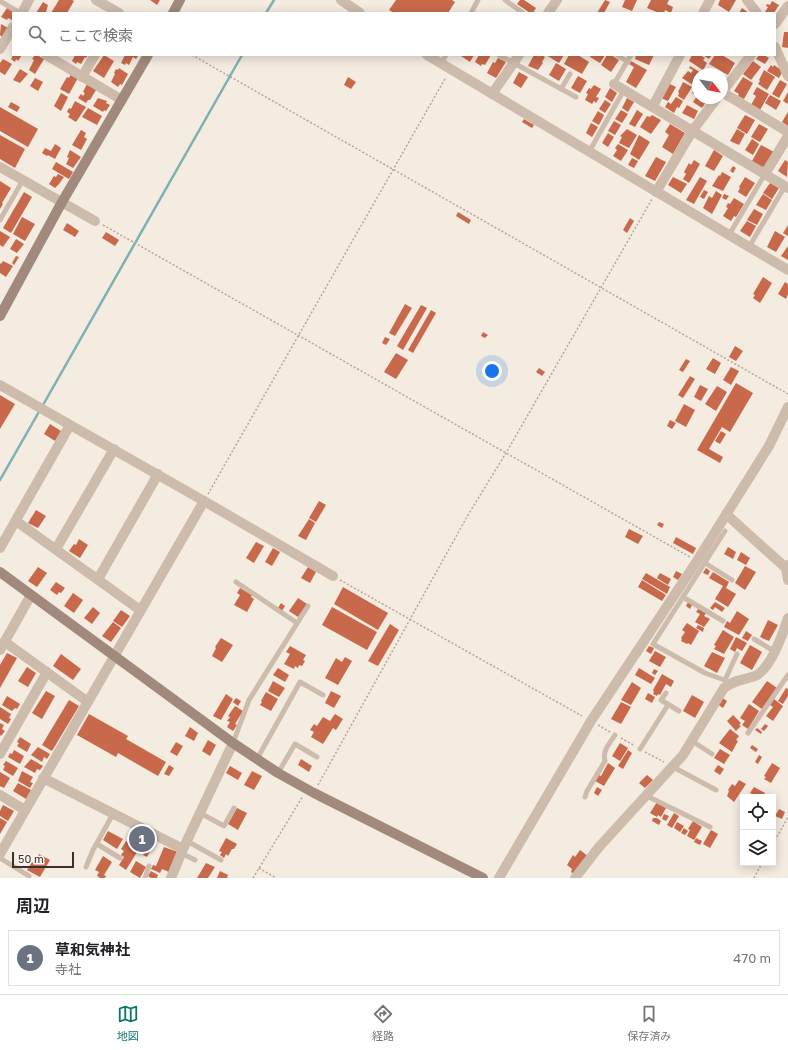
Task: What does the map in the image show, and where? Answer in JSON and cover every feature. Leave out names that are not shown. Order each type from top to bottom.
[{"type":"street","points":[[22,12],[29,0]]},
{"type":"street","points":[[96,0],[117,12]]},
{"type":"street","points":[[174,12],[180,0]]},
{"type":"street","points":[[341,0],[359,12]]},
{"type":"street","points":[[552,12],[557,0]]},
{"type":"street","points":[[704,12],[710,0]]},
{"type":"street","points":[[747,0],[755,12]]},
{"type":"street","points":[[776,23],[788,6]]},
{"type":"street","points":[[0,49],[12,32]]},
{"type":"street","points":[[776,49],[788,76]]},
{"type":"street","points":[[48,56],[122,100]]},
{"type":"street","points":[[82,77],[94,56]]},
{"type":"street","points":[[0,316],[62,202],[147,56]]},
{"type":"street","points":[[430,56],[444,60],[450,70],[788,270]]},
{"type":"street","points":[[653,106],[679,56]]},
{"type":"street","points":[[728,84],[750,56]]},
{"type":"street","points":[[492,94],[516,59]]},
{"type":"street","points":[[614,84],[786,187]]},
{"type":"street","points":[[728,96],[788,132]]},
{"type":"street","points":[[656,192],[693,130],[712,104]]},
{"type":"street","points":[[765,174],[788,136]]},
{"type":"street","points":[[0,166],[95,221]]},
{"type":"street","points":[[0,385],[158,474],[333,576]]},
{"type":"street","points":[[499,878],[591,721],[701,562],[726,514],[769,446],[788,407]]},
{"type":"street","points":[[0,548],[70,425]]},
{"type":"street","points":[[56,549],[114,449]]},
{"type":"street","points":[[98,580],[158,474]]},
{"type":"street","points":[[0,854],[204,501]]},
{"type":"street","points":[[726,514],[787,567],[788,580]]},
{"type":"street","points":[[16,521],[140,610]]},
{"type":"street","points":[[0,572],[233,743],[278,773],[310,791],[483,878]]},
{"type":"street","points":[[31,595],[2,646],[47,672],[88,702]]},
{"type":"street","points":[[576,878],[599,847],[683,755],[728,681],[757,675],[768,664],[774,651],[786,634],[788,618]]},
{"type":"street","points":[[0,754],[47,672]]},
{"type":"street","points":[[171,878],[233,743]]},
{"type":"street","points":[[44,778],[184,848]]},
{"type":"street","points":[[0,795],[25,810]]},
{"type":"lane","points":[[472,12],[478,0]]},
{"type":"lane","points":[[505,0],[522,12]]},
{"type":"lane","points":[[0,1],[19,12]]},
{"type":"lane","points":[[503,56],[516,59],[561,89],[576,97]]},
{"type":"lane","points":[[619,56],[628,62]]},
{"type":"lane","points":[[614,84],[631,56]]},
{"type":"lane","points":[[561,89],[570,74]]},
{"type":"lane","points":[[589,152],[624,90]]},
{"type":"lane","points":[[729,235],[765,174]]},
{"type":"lane","points":[[0,220],[23,180]]},
{"type":"lane","points":[[749,247],[786,187]]},
{"type":"lane","points":[[725,531],[701,562],[683,597],[653,644],[705,673],[728,681],[737,654]]},
{"type":"lane","points":[[701,562],[732,580]]},
{"type":"lane","points":[[236,582],[297,623]]},
{"type":"lane","points":[[683,597],[723,621]]},
{"type":"lane","points":[[233,743],[249,700],[308,606]]},
{"type":"lane","points":[[754,639],[774,651]]},
{"type":"lane","points":[[748,733],[788,675]]},
{"type":"lane","points":[[257,759],[300,682],[323,695]]},
{"type":"lane","points":[[666,692],[660,700],[679,712]]},
{"type":"lane","points":[[640,749],[668,705]]},
{"type":"lane","points":[[585,797],[605,761],[605,752],[615,735]]},
{"type":"lane","points":[[692,741],[712,754]]},
{"type":"lane","points":[[278,773],[295,744],[317,757]]},
{"type":"lane","points":[[673,767],[716,790]]},
{"type":"lane","points":[[647,796],[710,827]]},
{"type":"lane","points":[[200,813],[224,826],[234,808]]},
{"type":"lane","points":[[86,867],[114,814]]},
{"type":"lane","points":[[97,844],[120,858]]},
{"type":"lane","points":[[184,848],[221,860]]},
{"type":"lane","points":[[184,848],[195,860]]},
{"type":"lane","points":[[0,858],[29,876]]},
{"type":"lane","points":[[144,878],[149,866]]},
{"type":"path","points":[[194,56],[788,394]]},
{"type":"path","points":[[204,501],[450,70]]},
{"type":"path","points":[[253,878],[310,791],[411,619],[468,515],[506,453],[656,192]]},
{"type":"path","points":[[95,221],[298,337],[701,562]]},
{"type":"path","points":[[333,576],[673,767]]},
{"type":"path","points":[[776,839],[788,817]]},
{"type":"path","points":[[754,878],[760,866]]},
{"type":"path","points":[[259,868],[276,878]]},
{"type":"building","points":[[59,0],[74,1],[68,12],[52,12]]},
{"type":"building","points":[[150,0],[160,0],[157,5]]},
{"type":"building","points":[[396,0],[452,0],[455,2],[449,12],[392,12],[389,10]]},
{"type":"building","points":[[520,0],[524,0],[536,8],[534,12],[529,12],[517,4]]},
{"type":"building","points":[[605,0],[610,2],[605,12],[598,12]]},
{"type":"building","points":[[625,0],[637,0],[632,11],[622,7]]},
{"type":"building","points":[[651,0],[669,0],[667,4],[673,7],[671,12],[665,10],[664,12],[657,12],[647,8]]},
{"type":"building","points":[[720,0],[736,0],[729,12],[718,5]]},
{"type":"building","points":[[772,1],[779,5],[775,12],[765,12],[768,7],[766,6],[767,4],[770,5]]},
{"type":"building","points":[[43,2],[48,5],[46,12],[37,12]]},
{"type":"building","points":[[7,8],[13,12],[12,12],[12,20],[8,18],[7,20],[1,17]]},
{"type":"building","points":[[742,8],[748,12],[740,12]]},
{"type":"building","points":[[1,24],[8,28],[2,37],[0,35]]},
{"type":"building","points":[[784,32],[788,32],[788,48],[782,47]]},
{"type":"building","points":[[12,56],[21,56],[18,61],[16,59],[15,62],[11,59]]},
{"type":"building","points":[[34,56],[39,56],[44,59],[35,74],[29,70],[34,60],[32,59]]},
{"type":"building","points":[[74,56],[87,56],[86,58],[85,57],[81,64],[77,62],[76,64],[72,61]]},
{"type":"building","points":[[103,56],[114,61],[104,78],[93,71]]},
{"type":"building","points":[[124,56],[138,56],[136,59],[133,57],[129,65],[126,63],[125,65],[121,63]]},
{"type":"building","points":[[461,56],[473,56],[470,62]]},
{"type":"building","points":[[478,56],[490,56],[485,65],[482,64],[481,66],[475,62]]},
{"type":"building","points":[[533,56],[545,57],[538,70],[528,66]]},
{"type":"building","points":[[548,56],[563,56],[559,63]]},
{"type":"building","points":[[568,56],[580,56],[589,62],[582,74],[564,64]]},
{"type":"building","points":[[590,56],[604,56],[600,63]]},
{"type":"building","points":[[606,56],[613,56],[619,60],[611,72],[601,65]]},
{"type":"building","points":[[636,56],[654,56],[649,65],[635,59]]},
{"type":"building","points":[[692,56],[702,56],[705,58],[703,60],[707,63],[704,68],[700,68],[689,61]]},
{"type":"building","points":[[704,56],[711,56],[709,59]]},
{"type":"building","points":[[714,56],[724,56],[735,63],[728,75],[728,68],[716,68],[709,64]]},
{"type":"building","points":[[758,56],[766,56],[769,58],[765,64],[756,59]]},
{"type":"building","points":[[498,58],[506,62],[496,78],[487,73],[493,62],[495,63]]},
{"type":"building","points":[[3,59],[12,64],[5,75],[0,72],[0,63]]},
{"type":"building","points":[[631,61],[647,70],[636,88],[626,82],[634,67],[629,64]]},
{"type":"building","points":[[753,61],[761,67],[751,80],[743,74]]},
{"type":"building","points":[[556,63],[566,69],[559,81],[549,75]]},
{"type":"building","points":[[771,65],[773,67],[774,65],[783,71],[779,78],[767,71]]},
{"type":"building","points":[[119,68],[128,74],[122,85],[120,84],[118,87],[111,82],[116,69],[118,70]]},
{"type":"building","points":[[20,69],[28,74],[20,83],[13,80]]},
{"type":"building","points":[[764,70],[775,77],[767,90],[758,84]]},
{"type":"building","points":[[688,71],[691,73],[692,72],[692,84],[682,78]]},
{"type":"building","points":[[519,72],[528,77],[521,88],[513,83]]},
{"type":"building","points":[[71,74],[78,78],[69,94],[60,89],[67,77],[69,78]]},
{"type":"building","points":[[578,76],[587,81],[580,93],[571,88]]},
{"type":"building","points":[[348,77],[356,82],[351,89],[344,85]]},
{"type":"building","points":[[743,77],[753,83],[744,99],[738,96],[739,94],[734,91]]},
{"type":"building","points":[[35,78],[43,82],[38,91],[30,86]]},
{"type":"building","points":[[780,80],[787,84],[779,98],[772,94]]},
{"type":"building","points":[[683,82],[692,87],[684,100],[678,96],[678,92]]},
{"type":"building","points":[[87,84],[96,90],[90,100],[86,103],[78,98],[81,94],[83,96],[85,93],[83,92]]},
{"type":"building","points":[[670,84],[676,87],[668,101],[661,98]]},
{"type":"building","points":[[594,85],[601,89],[596,97],[599,98],[596,103],[594,101],[592,104],[585,100],[588,94],[586,93],[589,88],[591,89]]},
{"type":"building","points":[[757,87],[769,94],[760,110],[751,105],[756,96],[753,94]]},
{"type":"building","points":[[610,88],[617,93],[612,102],[605,97]]},
{"type":"building","points":[[788,92],[788,104],[783,101]]},
{"type":"building","points":[[61,93],[68,97],[61,111],[54,106]]},
{"type":"building","points":[[770,95],[781,101],[776,110],[765,103]]},
{"type":"building","points":[[676,97],[683,101],[674,113],[665,107],[668,102],[671,104]]},
{"type":"building","points":[[98,98],[107,101],[106,103],[110,105],[106,111],[104,110],[103,112],[93,106]]},
{"type":"building","points":[[627,98],[634,102],[628,112],[622,108]]},
{"type":"building","points":[[605,100],[611,104],[605,113],[599,109]]},
{"type":"building","points":[[75,101],[86,107],[76,122],[68,117],[70,114],[67,112],[69,108],[71,109]]},
{"type":"building","points":[[11,102],[20,107],[17,112],[8,107]]},
{"type":"building","points":[[696,104],[705,104],[702,108]]},
{"type":"building","points":[[687,105],[698,111],[694,119],[682,113]]},
{"type":"building","points":[[0,107],[38,129],[28,147],[0,131]]},
{"type":"building","points":[[88,108],[102,116],[97,125],[82,117]]},
{"type":"building","points":[[621,110],[628,114],[622,123],[615,119]]},
{"type":"building","points":[[637,110],[643,114],[635,127],[629,124]]},
{"type":"building","points":[[598,111],[604,115],[599,125],[592,121]]},
{"type":"building","points":[[788,112],[788,126],[782,122]]},
{"type":"building","points":[[652,115],[661,120],[651,134],[640,127],[647,116],[650,117]]},
{"type":"building","points":[[745,115],[755,120],[747,134],[737,128]]},
{"type":"building","points":[[524,119],[534,125],[532,128],[522,122]]},
{"type":"building","points":[[614,121],[621,125],[615,135],[608,131]]},
{"type":"building","points":[[591,123],[598,127],[592,137],[586,133]]},
{"type":"building","points":[[670,124],[685,133],[673,154],[662,147],[669,135],[665,132]]},
{"type":"building","points":[[759,124],[768,129],[760,142],[751,137]]},
{"type":"building","points":[[627,129],[637,135],[629,148],[619,143],[622,137],[620,136]]},
{"type":"building","points":[[737,129],[745,134],[739,145],[730,141]]},
{"type":"building","points":[[81,130],[86,133],[84,137],[87,139],[81,150],[72,145]]},
{"type":"building","points":[[608,133],[614,137],[608,147],[602,143]]},
{"type":"building","points":[[0,135],[25,149],[15,168],[0,159]]},
{"type":"building","points":[[639,135],[650,142],[639,160],[630,154]]},
{"type":"building","points":[[752,139],[759,144],[753,155],[745,150]]},
{"type":"building","points":[[55,144],[61,148],[55,159],[42,153],[45,148],[51,151]]},
{"type":"building","points":[[618,144],[628,150],[621,161],[613,156],[617,150],[615,148]]},
{"type":"building","points":[[761,145],[774,152],[766,166],[762,167],[752,161]]},
{"type":"building","points":[[70,150],[81,157],[73,168],[66,164],[69,158],[67,157]]},
{"type":"building","points":[[714,150],[723,156],[714,171],[705,166]]},
{"type":"building","points":[[656,157],[666,162],[655,181],[645,176]]},
{"type":"building","points":[[632,158],[638,161],[634,168],[628,165]]},
{"type":"building","points":[[694,160],[700,164],[689,183],[683,179],[686,174],[684,172],[689,163],[691,165]]},
{"type":"building","points":[[785,160],[788,162],[787,177],[778,171]]},
{"type":"building","points":[[56,162],[73,172],[69,179],[52,169]]},
{"type":"building","points":[[733,166],[736,168],[733,173],[730,171]]},
{"type":"building","points":[[722,172],[731,177],[723,191],[712,186]]},
{"type":"building","points":[[58,174],[64,177],[55,188],[49,184],[54,176],[56,177]]},
{"type":"building","points":[[673,177],[687,184],[681,193],[668,185]]},
{"type":"building","points":[[700,177],[707,181],[694,204],[686,200]]},
{"type":"building","points":[[745,177],[755,183],[746,197],[738,192],[739,187]]},
{"type":"building","points":[[0,181],[11,188],[0,209]]},
{"type":"building","points":[[770,183],[779,188],[772,199],[763,193]]},
{"type":"building","points":[[704,190],[708,192],[704,199],[700,197]]},
{"type":"building","points":[[716,191],[722,195],[712,214],[703,208],[709,196],[712,198]]},
{"type":"building","points":[[24,192],[32,197],[11,233],[3,228]]},
{"type":"building","points":[[724,194],[729,196],[726,200],[722,198]]},
{"type":"building","points":[[763,194],[772,200],[766,210],[756,205]]},
{"type":"building","points":[[734,198],[744,204],[736,217],[734,216],[731,221],[723,216],[728,208],[726,207],[728,203],[730,204]]},
{"type":"building","points":[[754,209],[763,214],[757,225],[747,220]]},
{"type":"building","points":[[458,212],[471,220],[469,224],[456,216]]},
{"type":"building","points":[[22,217],[35,224],[25,241],[13,234]]},
{"type":"building","points":[[630,218],[634,221],[627,233],[623,230]]},
{"type":"building","points":[[747,221],[756,226],[750,237],[740,231]]},
{"type":"building","points":[[67,223],[79,231],[75,237],[63,230]]},
{"type":"building","points":[[788,225],[788,236],[783,233]]},
{"type":"building","points":[[0,231],[10,237],[3,247],[0,245]]},
{"type":"building","points":[[775,231],[785,237],[776,252],[767,247]]},
{"type":"building","points":[[106,232],[119,240],[115,246],[102,238]]},
{"type":"building","points":[[16,239],[24,244],[17,253],[10,249]]},
{"type":"building","points":[[788,246],[788,260],[781,256]]},
{"type":"building","points":[[16,256],[19,257],[14,265],[12,263]]},
{"type":"building","points":[[3,261],[13,266],[6,277],[0,273],[0,263],[1,264]]},
{"type":"building","points":[[763,277],[772,283],[760,303],[753,298],[755,295],[753,294]]},
{"type":"building","points":[[785,282],[788,284],[788,294],[786,299],[778,294]]},
{"type":"building","points":[[405,304],[412,308],[395,336],[389,333]]},
{"type":"building","points":[[421,305],[427,308],[403,350],[397,346]]},
{"type":"building","points":[[431,310],[436,313],[413,353],[408,350]]},
{"type":"building","points":[[483,332],[488,335],[485,338],[481,336]]},
{"type":"building","points":[[385,337],[390,339],[386,345],[382,343]]},
{"type":"building","points":[[735,346],[743,351],[736,361],[729,357]]},
{"type":"building","points":[[396,353],[408,360],[396,379],[384,372]]},
{"type":"building","points":[[713,358],[721,363],[715,374],[706,369]]},
{"type":"building","points":[[686,359],[690,361],[683,372],[679,370]]},
{"type":"building","points":[[731,367],[739,371],[731,385],[723,380]]},
{"type":"building","points":[[539,368],[545,372],[542,376],[536,372]]},
{"type":"building","points":[[690,376],[695,379],[683,398],[678,395]]},
{"type":"building","points":[[736,383],[753,393],[730,432],[722,427],[709,449],[723,457],[720,463],[697,450]]},
{"type":"building","points":[[700,385],[708,389],[701,401],[694,397]]},
{"type":"building","points":[[717,386],[727,392],[716,411],[705,404]]},
{"type":"building","points":[[0,395],[15,404],[0,429]]},
{"type":"building","points":[[684,404],[695,410],[686,427],[675,421]]},
{"type":"building","points":[[670,420],[676,423],[672,429],[667,426]]},
{"type":"building","points":[[50,424],[61,431],[55,441],[44,434]]},
{"type":"building","points":[[721,431],[726,434],[720,444],[715,441]]},
{"type":"building","points":[[319,501],[326,505],[316,522],[309,518]]},
{"type":"building","points":[[36,510],[46,516],[38,528],[28,523]]},
{"type":"building","points":[[309,519],[315,523],[306,540],[298,536]]},
{"type":"building","points":[[659,522],[664,524],[662,528],[657,525]]},
{"type":"building","points":[[629,529],[643,536],[638,544],[625,537]]},
{"type":"building","points":[[676,537],[696,548],[693,554],[673,543]]},
{"type":"building","points":[[79,539],[88,545],[80,558],[69,551],[74,544],[76,545]]},
{"type":"building","points":[[256,542],[264,546],[254,563],[246,558]]},
{"type":"building","points":[[728,547],[736,552],[733,559],[724,554]]},
{"type":"building","points":[[273,548],[280,552],[272,566],[265,562]]},
{"type":"building","points":[[741,552],[750,558],[746,565],[737,560]]},
{"type":"building","points":[[745,566],[756,572],[745,590],[735,583]]},
{"type":"building","points":[[38,567],[47,573],[37,587],[28,581]]},
{"type":"building","points":[[308,567],[316,572],[310,583],[301,578]]},
{"type":"building","points":[[706,568],[710,571],[708,575],[703,573]]},
{"type":"building","points":[[676,571],[682,574],[678,580],[673,577]]},
{"type":"building","points":[[713,572],[729,582],[726,588],[736,594],[728,607],[715,599],[723,586],[709,578]]},
{"type":"building","points":[[646,573],[670,587],[667,594],[642,579]]},
{"type":"building","points":[[660,573],[671,579],[668,585],[657,578]]},
{"type":"building","points":[[642,580],[666,595],[662,601],[638,587]]},
{"type":"building","points":[[56,582],[65,588],[57,595],[50,590]]},
{"type":"building","points":[[343,587],[388,613],[378,630],[334,604]]},
{"type":"building","points":[[240,588],[252,595],[251,597],[254,599],[247,612],[234,605],[240,595],[237,593]]},
{"type":"building","points":[[73,593],[83,600],[74,613],[64,606]]},
{"type":"building","points":[[298,598],[307,604],[298,617],[289,611]]},
{"type":"building","points":[[688,602],[692,605],[690,609],[686,606]]},
{"type":"building","points":[[715,602],[725,608],[722,612],[715,607],[713,610],[710,608]]},
{"type":"building","points":[[281,603],[285,606],[282,611],[278,608]]},
{"type":"building","points":[[93,607],[100,613],[92,624],[84,618]]},
{"type":"building","points":[[332,607],[377,632],[367,650],[322,625]]},
{"type":"building","points":[[699,608],[707,612],[704,616],[710,619],[704,627],[695,622],[700,614],[696,612]]},
{"type":"building","points":[[121,610],[130,616],[122,627],[113,621]]},
{"type":"building","points":[[737,611],[749,619],[739,635],[724,627],[727,621],[730,623]]},
{"type":"building","points":[[768,620],[778,625],[769,641],[760,637]]},
{"type":"building","points":[[113,622],[121,628],[111,642],[102,636]]},
{"type":"building","points":[[687,623],[699,631],[691,645],[681,641],[681,638],[685,632],[682,630]]},
{"type":"building","points":[[390,624],[399,630],[378,666],[368,661]]},
{"type":"building","points":[[698,625],[704,628],[703,632],[696,628]]},
{"type":"building","points":[[723,630],[734,637],[724,654],[714,649],[716,646],[714,645]]},
{"type":"building","points":[[746,631],[752,635],[748,641],[742,638]]},
{"type":"building","points":[[736,637],[747,643],[742,651],[737,648],[735,652],[730,649]]},
{"type":"building","points":[[221,638],[233,645],[222,662],[212,656],[216,648],[215,647]]},
{"type":"building","points":[[750,645],[762,652],[752,670],[740,663]]},
{"type":"building","points":[[290,646],[306,655],[302,666],[299,665],[298,668],[295,666],[294,669],[284,664],[290,654],[286,652]]},
{"type":"building","points":[[649,646],[654,648],[651,654],[646,651]]},
{"type":"building","points":[[655,651],[666,657],[660,667],[649,661]]},
{"type":"building","points":[[712,652],[725,658],[717,673],[704,666]]},
{"type":"building","points":[[7,653],[17,658],[0,688],[0,665]]},
{"type":"building","points":[[61,654],[81,669],[73,680],[53,666]]},
{"type":"building","points":[[345,657],[352,661],[338,685],[325,678],[336,658],[342,662]]},
{"type":"building","points":[[27,667],[36,673],[28,687],[18,681]]},
{"type":"building","points":[[278,668],[289,675],[285,682],[273,675]]},
{"type":"building","points":[[639,668],[655,678],[651,684],[635,675]]},
{"type":"building","points":[[654,669],[658,671],[655,675],[652,673]]},
{"type":"building","points":[[662,674],[674,681],[671,687],[666,684],[660,695],[658,694],[657,696],[653,694],[653,690]]},
{"type":"building","points":[[273,681],[285,688],[279,697],[268,691]]},
{"type":"building","points":[[767,681],[777,688],[762,709],[752,702]]},
{"type":"building","points":[[632,682],[641,688],[631,705],[621,700]]},
{"type":"building","points":[[786,688],[788,689],[788,696],[783,704],[778,701]]},
{"type":"building","points":[[46,691],[55,696],[42,719],[32,713]]},
{"type":"building","points":[[331,691],[341,696],[334,708],[325,703]]},
{"type":"building","points":[[266,692],[278,699],[271,711],[260,705]]},
{"type":"building","points":[[648,693],[655,697],[652,703],[645,699]]},
{"type":"building","points":[[226,694],[233,699],[221,720],[213,716]]},
{"type":"building","points":[[692,695],[704,702],[695,718],[683,711]]},
{"type":"building","points":[[7,696],[20,704],[17,709],[15,708],[12,711],[2,705]]},
{"type":"building","points":[[721,697],[727,701],[723,708],[717,704]]},
{"type":"building","points":[[236,698],[241,701],[238,706],[233,702]]},
{"type":"building","points":[[774,699],[783,706],[773,721],[766,716],[773,707],[770,705]]},
{"type":"building","points":[[69,700],[79,706],[52,751],[42,745]]},
{"type":"building","points":[[621,702],[631,707],[621,724],[611,719]]},
{"type":"building","points":[[749,704],[759,711],[748,729],[742,725],[745,721],[740,718]]},
{"type":"building","points":[[235,706],[243,711],[235,724],[237,725],[233,731],[227,727],[230,722],[227,721],[230,717],[228,716]]},
{"type":"building","points":[[0,707],[11,714],[9,718],[11,719],[8,724],[0,719]]},
{"type":"building","points":[[89,714],[128,736],[126,739],[166,762],[158,776],[118,753],[116,757],[77,735]]},
{"type":"building","points":[[335,714],[343,719],[336,730],[333,728],[323,744],[311,737],[314,732],[310,730],[314,724],[317,726],[323,717],[330,721]]},
{"type":"building","points":[[733,715],[741,723],[739,725],[741,726],[736,731],[727,721]]},
{"type":"building","points":[[0,723],[4,725],[2,729],[5,731],[1,736],[0,735]]},
{"type":"building","points":[[765,724],[768,726],[764,731],[761,729]]},
{"type":"building","points":[[190,727],[198,733],[194,741],[185,736]]},
{"type":"building","points":[[757,728],[762,732],[761,734],[755,730]]},
{"type":"building","points":[[730,729],[739,736],[732,752],[719,743]]},
{"type":"building","points":[[20,737],[31,744],[27,752],[17,746],[19,743],[17,742]]},
{"type":"building","points":[[208,740],[216,745],[210,756],[202,751]]},
{"type":"building","points":[[176,742],[183,746],[177,756],[170,752]]},
{"type":"building","points":[[620,743],[628,748],[620,761],[612,756]]},
{"type":"building","points":[[752,745],[758,749],[756,752],[750,748]]},
{"type":"building","points":[[38,747],[50,754],[47,759],[44,757],[42,762],[31,755]]},
{"type":"building","points":[[720,749],[730,755],[724,764],[714,758]]},
{"type":"building","points":[[14,750],[24,756],[20,764],[8,757]]},
{"type":"building","points":[[628,750],[632,753],[623,769],[618,766]]},
{"type":"building","points":[[759,755],[762,757],[758,764],[755,762]]},
{"type":"building","points":[[31,759],[43,766],[40,770],[37,769],[35,773],[24,767]]},
{"type":"building","points":[[301,759],[312,766],[309,772],[298,765]]},
{"type":"building","points":[[6,761],[18,768],[13,776],[3,770],[5,766],[3,765]]},
{"type":"building","points":[[608,763],[615,768],[604,786],[595,781],[599,775],[601,776]]},
{"type":"building","points":[[772,763],[780,768],[771,783],[764,779],[766,777],[764,776]]},
{"type":"building","points":[[169,765],[174,768],[169,776],[164,774]]},
{"type":"building","points":[[718,765],[724,769],[720,775],[714,771]]},
{"type":"building","points":[[230,766],[242,773],[238,780],[226,773]]},
{"type":"building","points":[[22,771],[33,777],[30,782],[33,783],[30,788],[18,781]]},
{"type":"building","points":[[252,771],[262,776],[254,790],[244,785]]},
{"type":"building","points":[[0,772],[10,778],[4,788],[0,786]]},
{"type":"building","points":[[647,775],[653,780],[645,788],[639,783]]},
{"type":"building","points":[[739,780],[746,784],[734,802],[727,796],[728,790],[732,784],[735,786]]},
{"type":"building","points":[[18,783],[31,790],[26,799],[13,791]]},
{"type":"building","points":[[597,787],[602,790],[598,796],[594,793]]},
{"type":"building","points":[[754,787],[765,793],[752,794],[750,793]]},
{"type":"building","points":[[657,802],[666,808],[661,817],[658,815],[657,817],[650,813]]},
{"type":"building","points":[[3,805],[14,811],[8,821],[0,816],[0,811]]},
{"type":"building","points":[[237,808],[247,813],[238,830],[228,824]]},
{"type":"building","points":[[779,809],[785,812],[782,819],[776,816]]},
{"type":"building","points":[[674,813],[679,816],[672,828],[667,825]]},
{"type":"building","points":[[664,814],[669,816],[666,821],[662,819]]},
{"type":"building","points":[[0,818],[7,822],[0,834]]},
{"type":"building","points":[[653,818],[657,818],[661,821],[659,825],[652,821]]},
{"type":"building","points":[[693,821],[702,827],[694,840],[687,836],[690,830],[688,829]]},
{"type":"building","points":[[677,822],[684,826],[680,832],[674,828]]},
{"type":"building","points":[[684,828],[688,831],[685,835],[681,833]]},
{"type":"building","points":[[711,830],[718,834],[710,848],[703,844]]},
{"type":"building","points":[[108,831],[123,839],[117,849],[103,840]]},
{"type":"building","points":[[140,832],[145,835],[141,841],[136,838]]},
{"type":"building","points":[[226,838],[237,844],[228,856],[226,854],[224,858],[220,855],[222,852],[219,851]]},
{"type":"building","points":[[696,838],[702,841],[700,845],[694,842]]},
{"type":"building","points":[[135,839],[142,843],[139,847],[132,843]]},
{"type":"building","points":[[126,841],[139,849],[126,870],[119,865],[124,857],[121,855],[124,851],[121,849]]},
{"type":"building","points":[[147,847],[151,849],[147,857],[143,855]]},
{"type":"building","points":[[164,847],[178,852],[169,872],[162,869],[160,873],[151,869],[153,865],[156,866]]},
{"type":"building","points":[[580,850],[589,857],[576,875],[571,872],[572,869],[567,865],[573,855],[575,857]]},
{"type":"building","points":[[39,854],[50,860],[40,877],[27,870],[32,862],[34,864]]},
{"type":"building","points":[[103,856],[112,862],[104,875],[106,876],[105,878],[100,878],[97,876],[99,872],[95,870]]},
{"type":"building","points":[[136,861],[146,867],[140,878],[130,872]]},
{"type":"building","points":[[206,863],[215,867],[208,878],[197,878]]},
{"type":"building","points":[[151,871],[158,875],[157,878],[151,878],[148,876]]},
{"type":"building","points":[[220,871],[228,875],[227,878],[217,878]]},
{"type":"waterway","points":[[267,12],[274,0]]},
{"type":"waterway","points":[[43,405],[241,56]]},
{"type":"waterway","points":[[0,480],[40,410]]},
{"type":"place","name":"草和気神社","points":[[142,839]]}]
